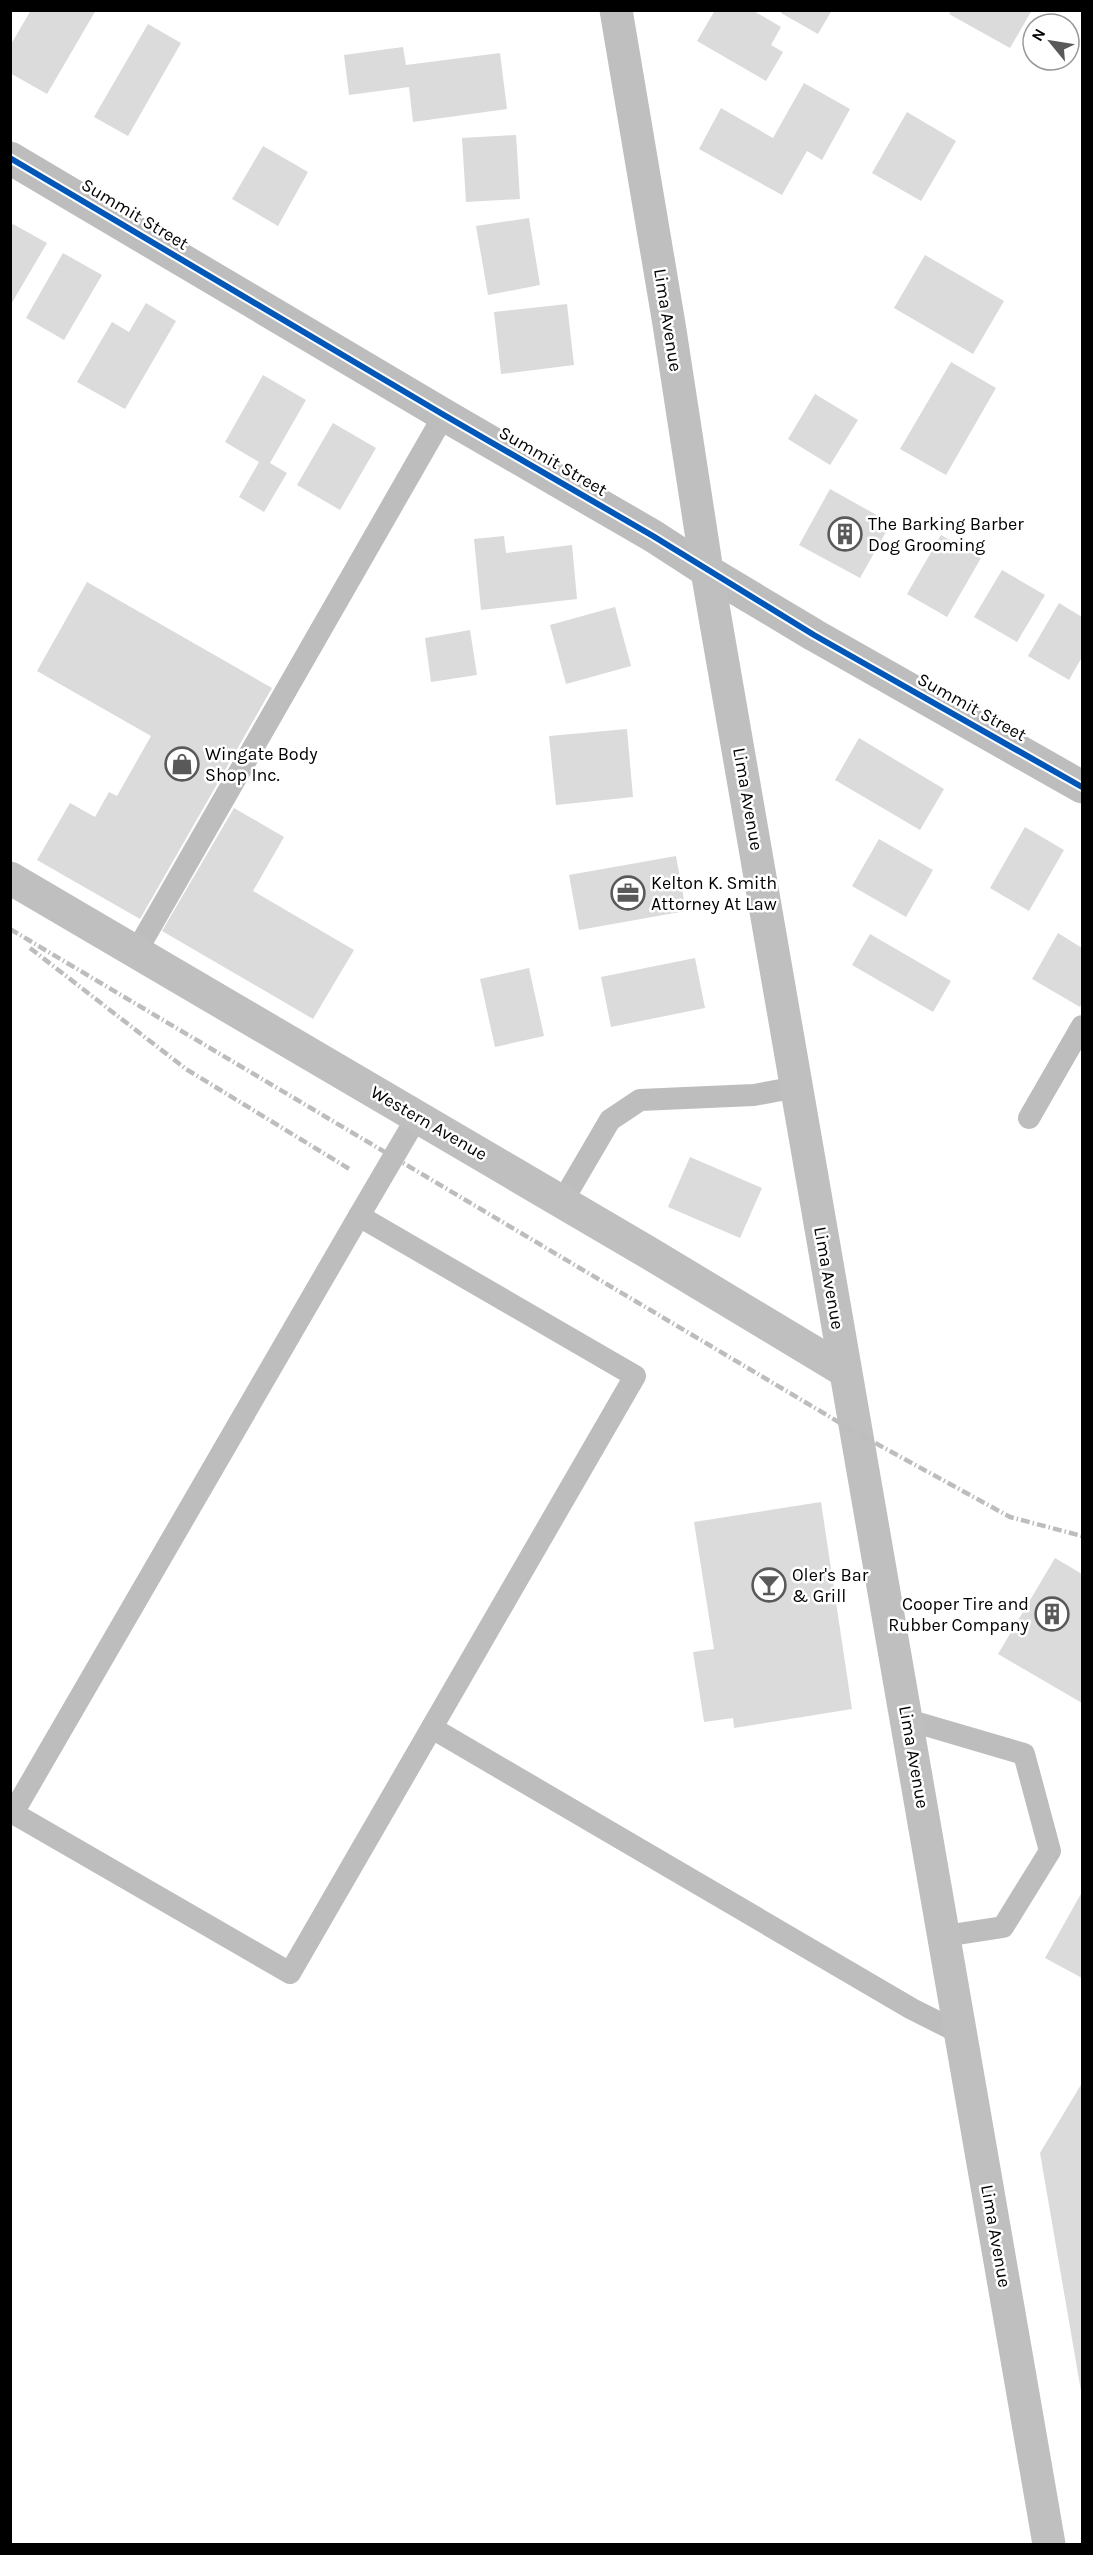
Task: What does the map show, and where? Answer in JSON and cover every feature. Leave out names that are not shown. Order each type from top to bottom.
[{"type":"main road","name":"Lima Avenue","points":[[616,10],[669,324],[707,571],[744,771],[845,1371],[908,1720],[1049,2544]]},
{"type":"main road","name":"Western Avenue","points":[[10,878],[845,1371]]},
{"type":"street","name":"Summit Street","points":[[10,158],[653,536],[814,635],[1083,787]]},
{"type":"lane","points":[[136,952],[444,415]]},
{"type":"lane","points":[[1029,1118],[1083,1026]]},
{"type":"lane","points":[[562,1202],[610,1120],[640,1100],[754,1095],[797,1087]]},
{"type":"lane","points":[[359,1216],[635,1376],[290,1973],[14,1813],[359,1216],[417,1117]]},
{"type":"lane","points":[[908,1720],[1024,1754],[1050,1851],[1003,1927],[945,1936]]},
{"type":"lane","points":[[432,1728],[912,2009],[962,2034]]},
{"type":"building","points":[[31,10],[96,10],[47,94],[10,73],[10,46]]},
{"type":"building","points":[[715,10],[752,10],[781,27],[771,45],[783,52],[766,81],[697,41]]},
{"type":"building","points":[[783,10],[832,10],[818,34],[781,13]]},
{"type":"building","points":[[951,10],[1032,10],[1021,12],[1021,29],[1010,48],[949,14]]},
{"type":"building","points":[[148,24],[181,43],[128,136],[94,117]]},
{"type":"building","points":[[403,47],[406,65],[500,53],[507,109],[413,122],[409,87],[349,95],[344,55]]},
{"type":"building","points":[[804,83],[850,109],[822,160],[807,151],[782,195],[699,149],[721,108],[773,138]]},
{"type":"building","points":[[907,112],[956,141],[921,201],[872,173]]},
{"type":"building","points":[[516,135],[520,199],[466,202],[462,138]]},
{"type":"building","points":[[263,146],[308,172],[278,226],[232,199]]},
{"type":"building","points":[[529,218],[540,285],[488,295],[476,226]]},
{"type":"building","points":[[13,224],[47,243],[10,306],[10,227]]},
{"type":"building","points":[[63,253],[102,275],[64,340],[26,318]]},
{"type":"building","points":[[925,255],[1004,301],[973,354],[894,308]]},
{"type":"building","points":[[146,303],[176,321],[125,409],[77,382],[112,322],[129,332]]},
{"type":"building","points":[[567,304],[574,365],[501,374],[494,312]]},
{"type":"building","points":[[951,362],[996,388],[946,475],[900,449]]},
{"type":"building","points":[[263,375],[306,400],[270,463],[287,473],[264,512],[239,497],[259,462],[225,442]]},
{"type":"building","points":[[815,394],[858,420],[830,465],[788,439]]},
{"type":"building","points":[[333,423],[376,448],[340,510],[297,485]]},
{"type":"building","name":"The Barking Barber Dog Grooming","points":[[830,489],[891,523],[860,578],[799,545]]},
{"type":"building","points":[[941,535],[981,558],[947,617],[907,594]]},
{"type":"building","points":[[504,536],[506,553],[572,545],[577,599],[481,610],[474,539]]},
{"type":"building","points":[[1002,570],[1045,595],[1017,642],[974,617]]},
{"type":"building","name":"Wingate Body Shop Inc.","points":[[87,582],[272,688],[140,919],[37,860],[70,803],[95,817],[109,792],[117,796],[151,736],[37,671]]},
{"type":"building","points":[[1059,603],[1082,617],[1082,657],[1069,680],[1028,656]]},
{"type":"building","points":[[615,607],[631,666],[566,684],[550,625]]},
{"type":"building","points":[[470,630],[477,675],[431,682],[425,638]]},
{"type":"building","points":[[627,729],[633,797],[556,805],[549,736]]},
{"type":"building","points":[[859,738],[944,789],[920,830],[835,780]]},
{"type":"building","points":[[234,808],[284,837],[253,891],[354,950],[313,1019],[162,931]]},
{"type":"building","points":[[1025,827],[1064,850],[1029,911],[990,888]]},
{"type":"building","points":[[879,839],[933,870],[906,917],[852,886]]},
{"type":"building","name":"Kelton K. Smith Attorney At Law","points":[[676,856],[686,911],[579,930],[569,875]]},
{"type":"building","points":[[1058,933],[1082,948],[1082,1003],[1080,1007],[1032,979]]},
{"type":"building","points":[[870,934],[951,981],[933,1012],[852,965]]},
{"type":"building","points":[[695,958],[705,1008],[611,1027],[601,977]]},
{"type":"building","points":[[529,968],[544,1036],[495,1047],[480,979]]},
{"type":"building","points":[[690,1157],[762,1188],[740,1238],[668,1207]]},
{"type":"building","name":"Oler's Bar & Grill","points":[[821,1502],[852,1709],[734,1728],[733,1718],[704,1722],[693,1652],[714,1649],[694,1522]]},
{"type":"building","name":"Cooper Tire and Rubber Company","points":[[1055,1558],[1082,1574],[1082,1703],[998,1654]]},
{"type":"building","points":[[1082,1892],[1082,1978],[1045,1958]]},
{"type":"building","points":[[1082,2083],[1082,2391],[1081,2391],[1040,2153]]},
{"type":"railway","points":[[10,929],[857,1433],[1010,1517],[1082,1536]]},
{"type":"railway","points":[[30,948],[186,1069],[351,1170]]},
{"type":"cycle path","points":[[10,158],[653,536],[814,635],[1082,787]]},
{"type":"place","name":"The Barking Barber Dog Grooming","points":[[845,534]]},
{"type":"place","name":"Wingate Body Shop Inc.","points":[[182,764]]},
{"type":"place","name":"Kelton K. Smith Attorney At Law","points":[[628,893]]},
{"type":"place","name":"Oler's Bar & Grill","points":[[769,1585]]},
{"type":"place","name":"Cooper Tire and Rubber Company","points":[[1052,1614]]}]
